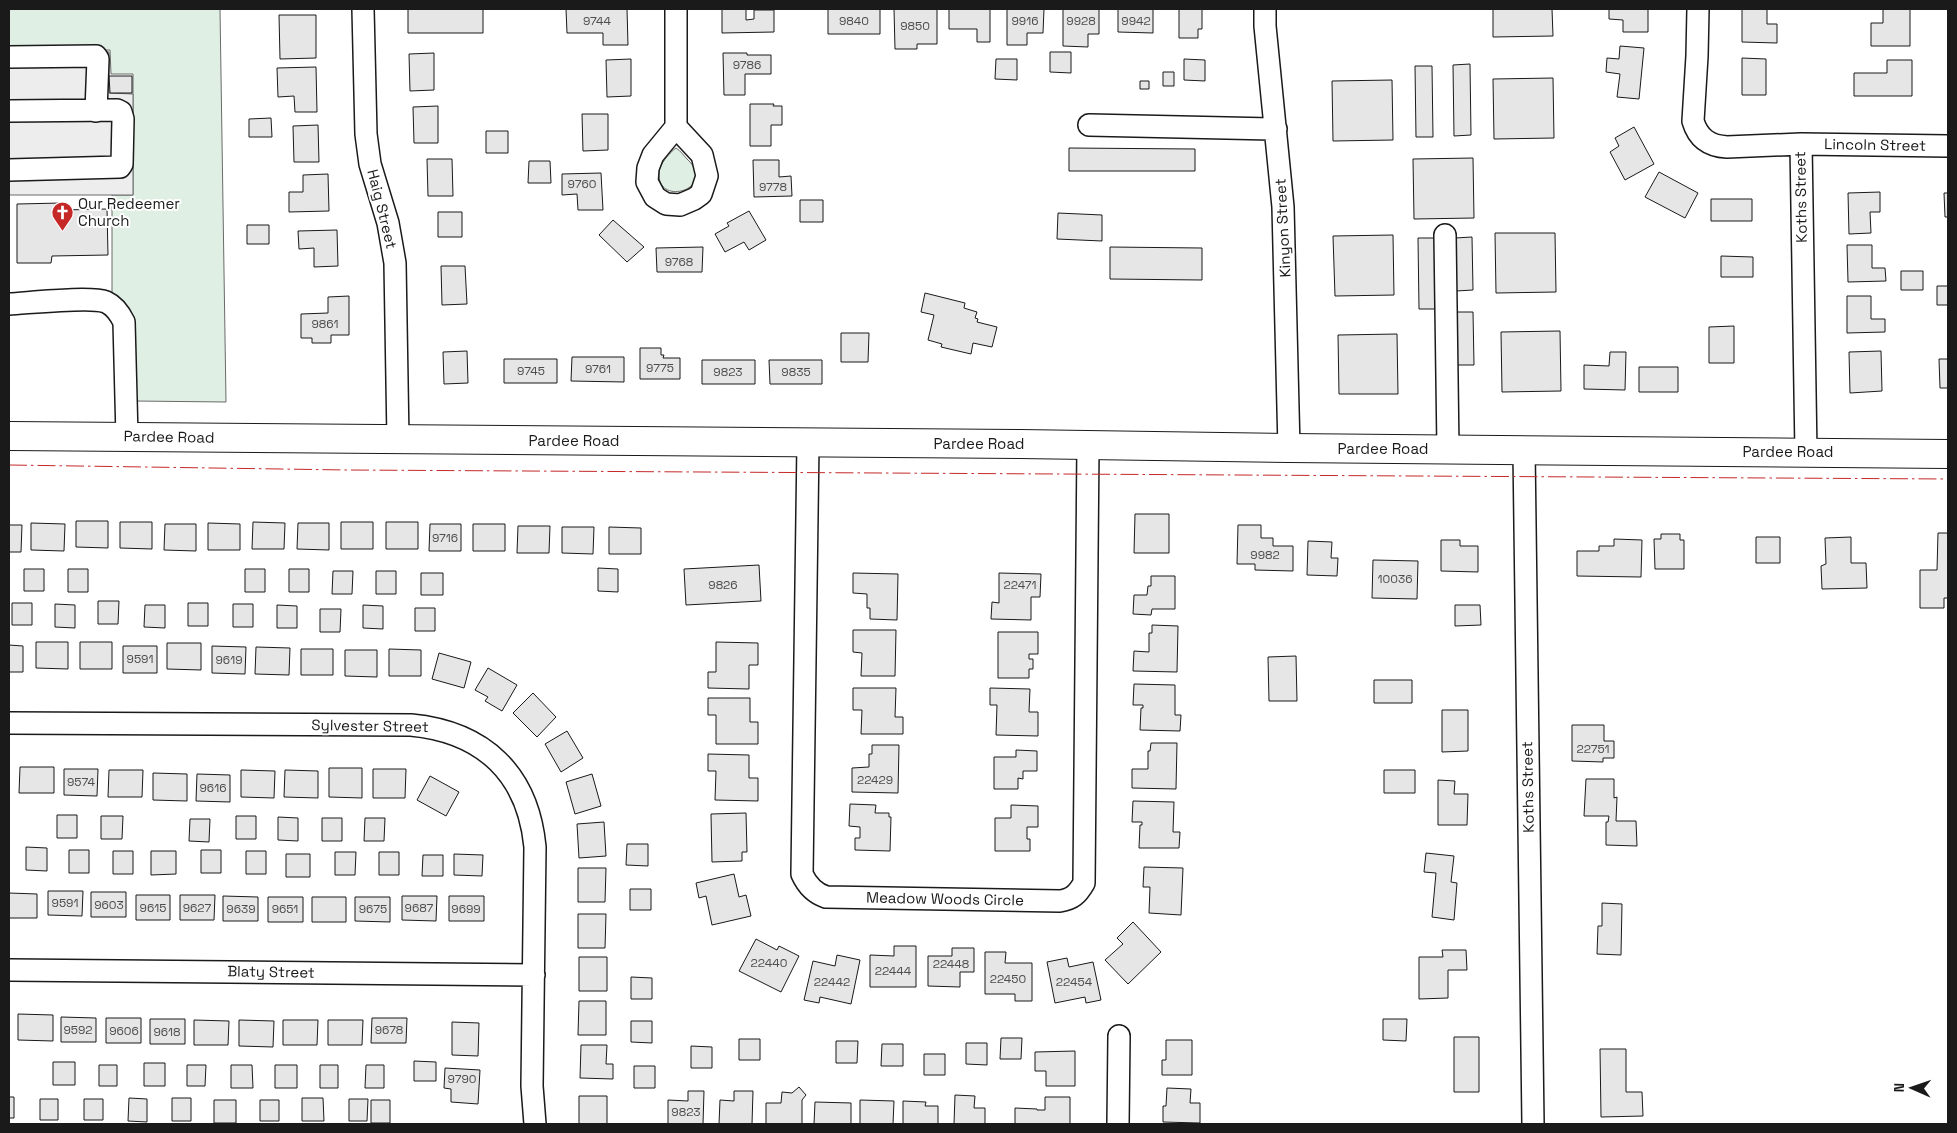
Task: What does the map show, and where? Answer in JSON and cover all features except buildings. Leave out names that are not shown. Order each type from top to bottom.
[{"type":"main road","name":"Pardee Road","points":[[9,436],[1948,454]]},
{"type":"street","name":"Haig Street","points":[[363,9],[366,134],[370,164],[388,224],[394,263],[398,440]]},
{"type":"street","points":[[676,9],[676,127]]},
{"type":"street","name":"Kinyon Street","points":[[1265,9],[1265,26],[1284,207],[1289,448]]},
{"type":"street","name":"Koths Street","points":[[1698,9],[1693,121],[1701,138],[1718,146],[1801,144],[1806,452]]},
{"type":"street","points":[[9,57],[96,56],[98,59],[96,110]]},
{"type":"street","points":[[9,111],[117,110],[121,112],[124,119],[122,164],[120,167],[9,170]]},
{"type":"street","points":[[1088,125],[1276,130]]},
{"type":"street","name":"Lincoln Street","points":[[1801,144],[1948,146]]},
{"type":"street","points":[[1445,235],[1448,449]]},
{"type":"street","points":[[9,304],[96,300],[112,305],[120,313],[124,322],[127,437]]},
{"type":"street","name":"Meadow Woods Circle","points":[[808,443],[802,874],[806,882],[816,894],[826,897],[1050,900],[1070,899],[1078,894],[1084,883],[1088,445]]},
{"type":"street","name":"Koths Street","points":[[1524,450],[1533,1124]]},
{"type":"street","name":"Sylvester Street","points":[[9,723],[411,725],[434,727],[450,731],[476,744],[498,761],[516,783],[528,808],[533,830],[535,847],[532,1086],[535,1124]]},
{"type":"street","name":"Blaty Street","points":[[9,970],[534,975]]},
{"type":"street","points":[[1118,1124],[1119,1036]]},
{"type":"green space","points":[[9,9],[220,9],[226,402],[134,401],[112,295],[112,195],[133,195],[133,74],[111,74],[110,50],[9,51]]},
{"type":"green space","points":[[676,148],[695,169],[696,178],[692,185],[684,190],[675,192],[667,190],[661,184],[659,173],[665,159]]},
{"type":"shaded area","points":[[9,52],[109,52],[109,93],[133,94],[133,195],[9,195]]},
{"type":"power","points":[[9,465],[347,470],[1948,479]]},
{"type":"place","name":"Our Redeemer Church","points":[[62,232]]}]
